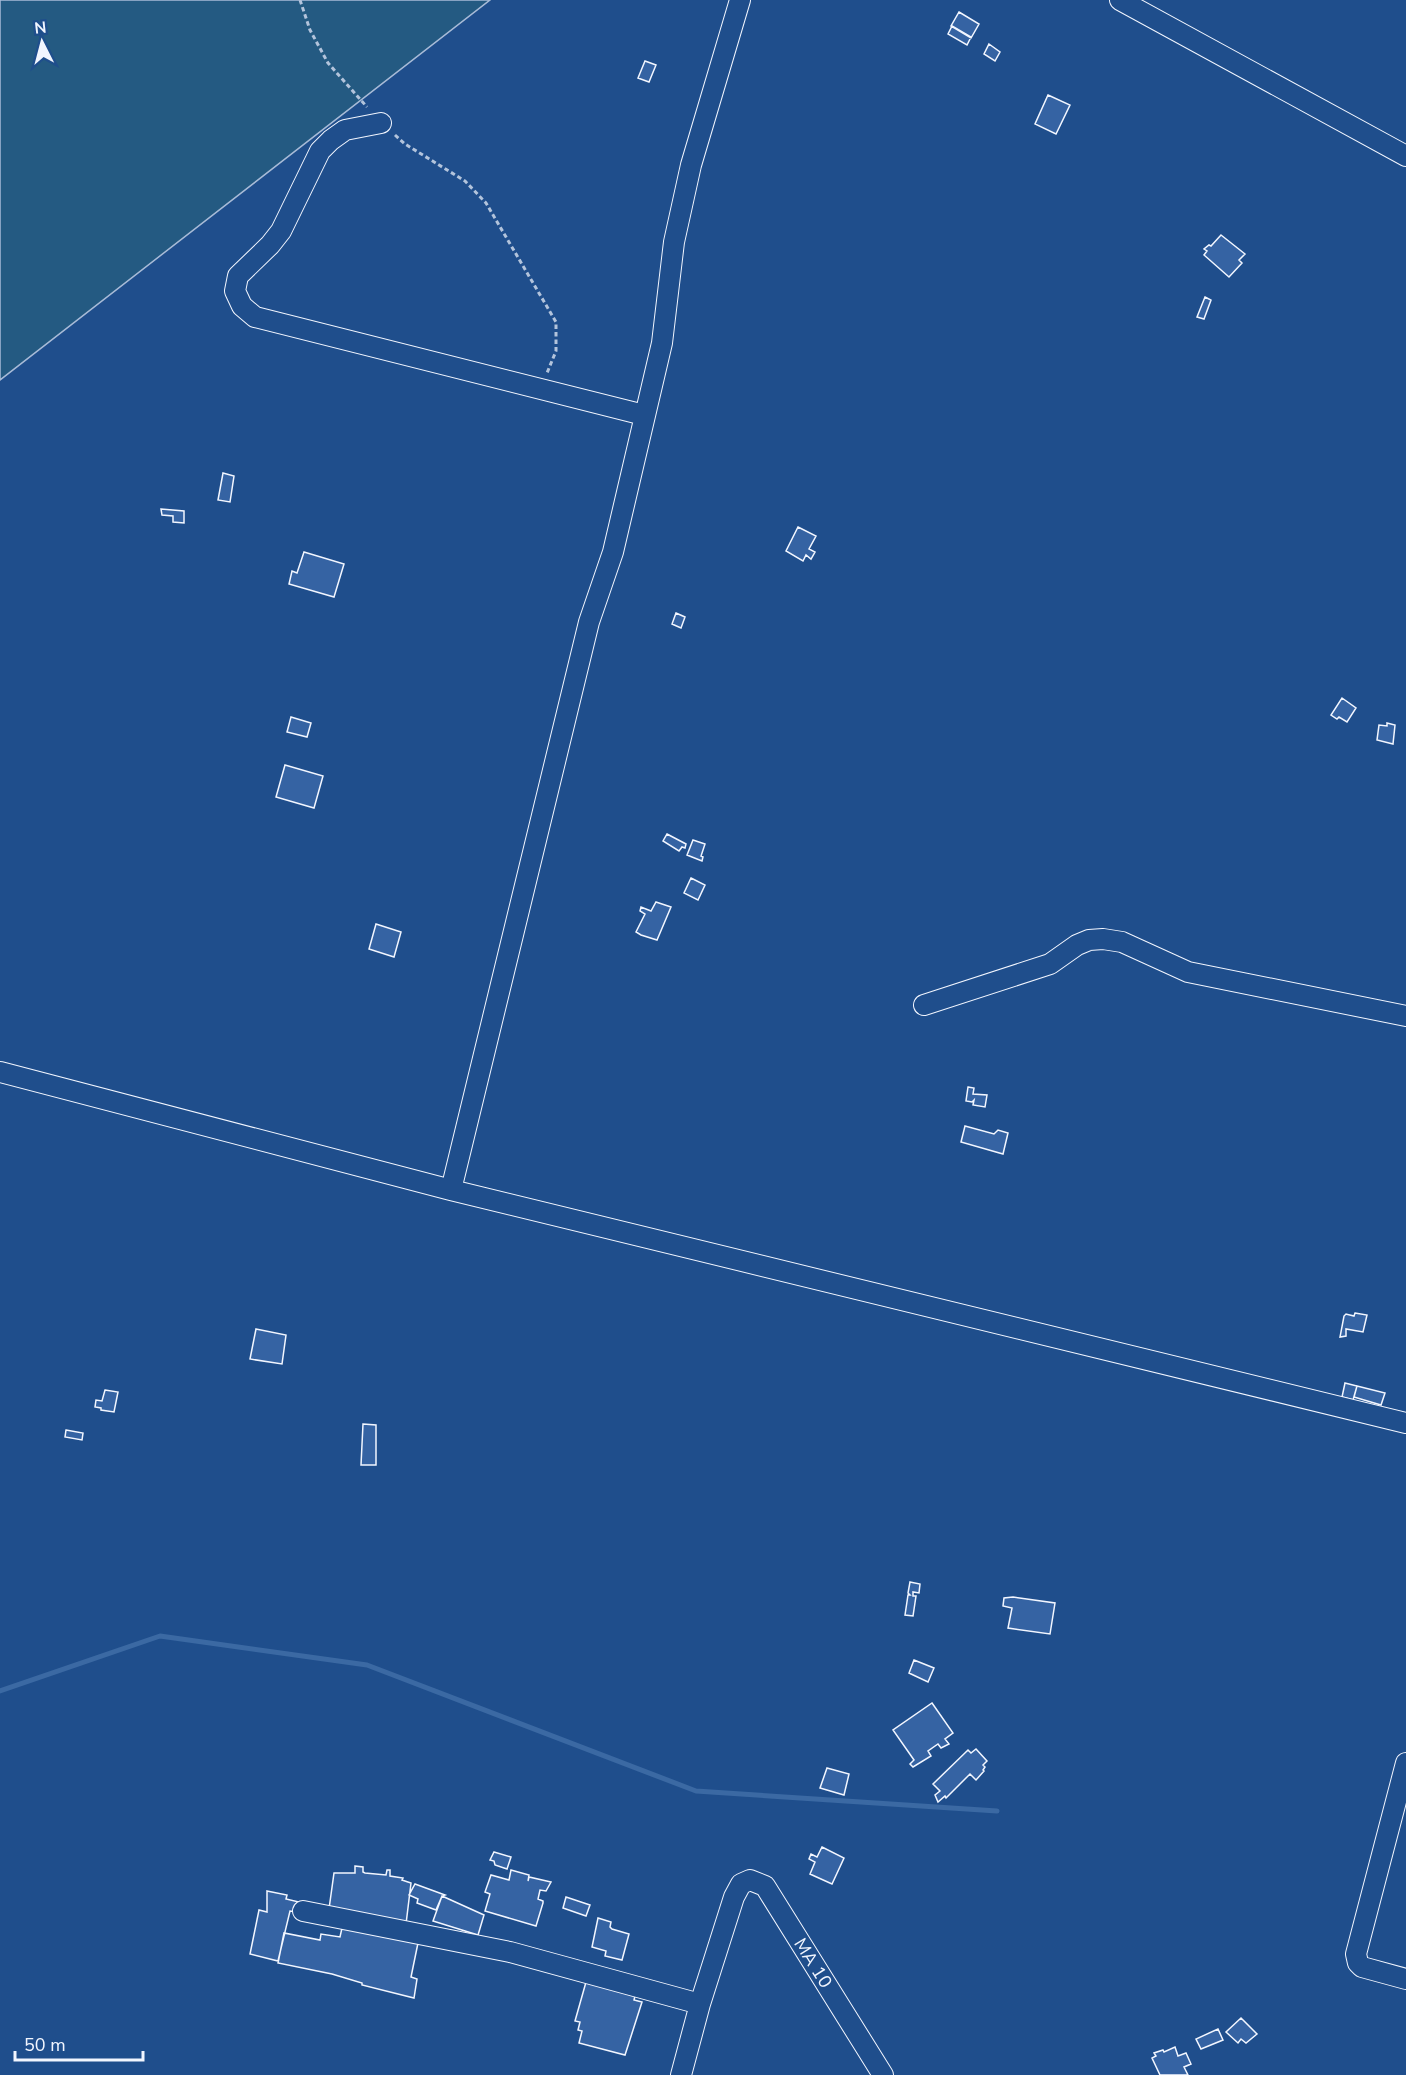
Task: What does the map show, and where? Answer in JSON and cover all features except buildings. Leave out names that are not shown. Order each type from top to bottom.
[{"type":"street","points":[[451,1190],[589,622],[613,552],[662,343],[674,242],[691,165],[740,0]]},
{"type":"street","points":[[1120,0],[1406,156]]},
{"type":"street","points":[[381,123],[345,130],[320,151],[281,231],[238,276],[236,291],[242,306],[255,317],[644,415]]},
{"type":"street","points":[[924,1005],[1050,964],[1077,945],[1089,940],[1102,939],[1122,942],[1188,972],[1406,1016]]},
{"type":"street","points":[[0,1072],[451,1190],[1406,1423]]},
{"type":"street","points":[[1406,1763],[1356,1954],[1358,1963],[1362,1967],[1406,1979]]},
{"type":"street","name":"MA 10","points":[[700,2004],[734,1897],[738,1888],[745,1881],[755,1880],[765,1886],[883,2075]]},
{"type":"street","points":[[303,1911],[510,1952],[700,2004],[681,2075]]},
{"type":"path","points":[[300,0],[310,30],[328,63],[381,123],[405,144],[465,182],[486,203],[556,322],[556,351],[542,389]]},
{"type":"shaded area","points":[[0,0],[490,0],[0,380]]},
{"type":"waterway","points":[[0,1691],[160,1636],[367,1665],[696,1791],[997,1811]]}]
